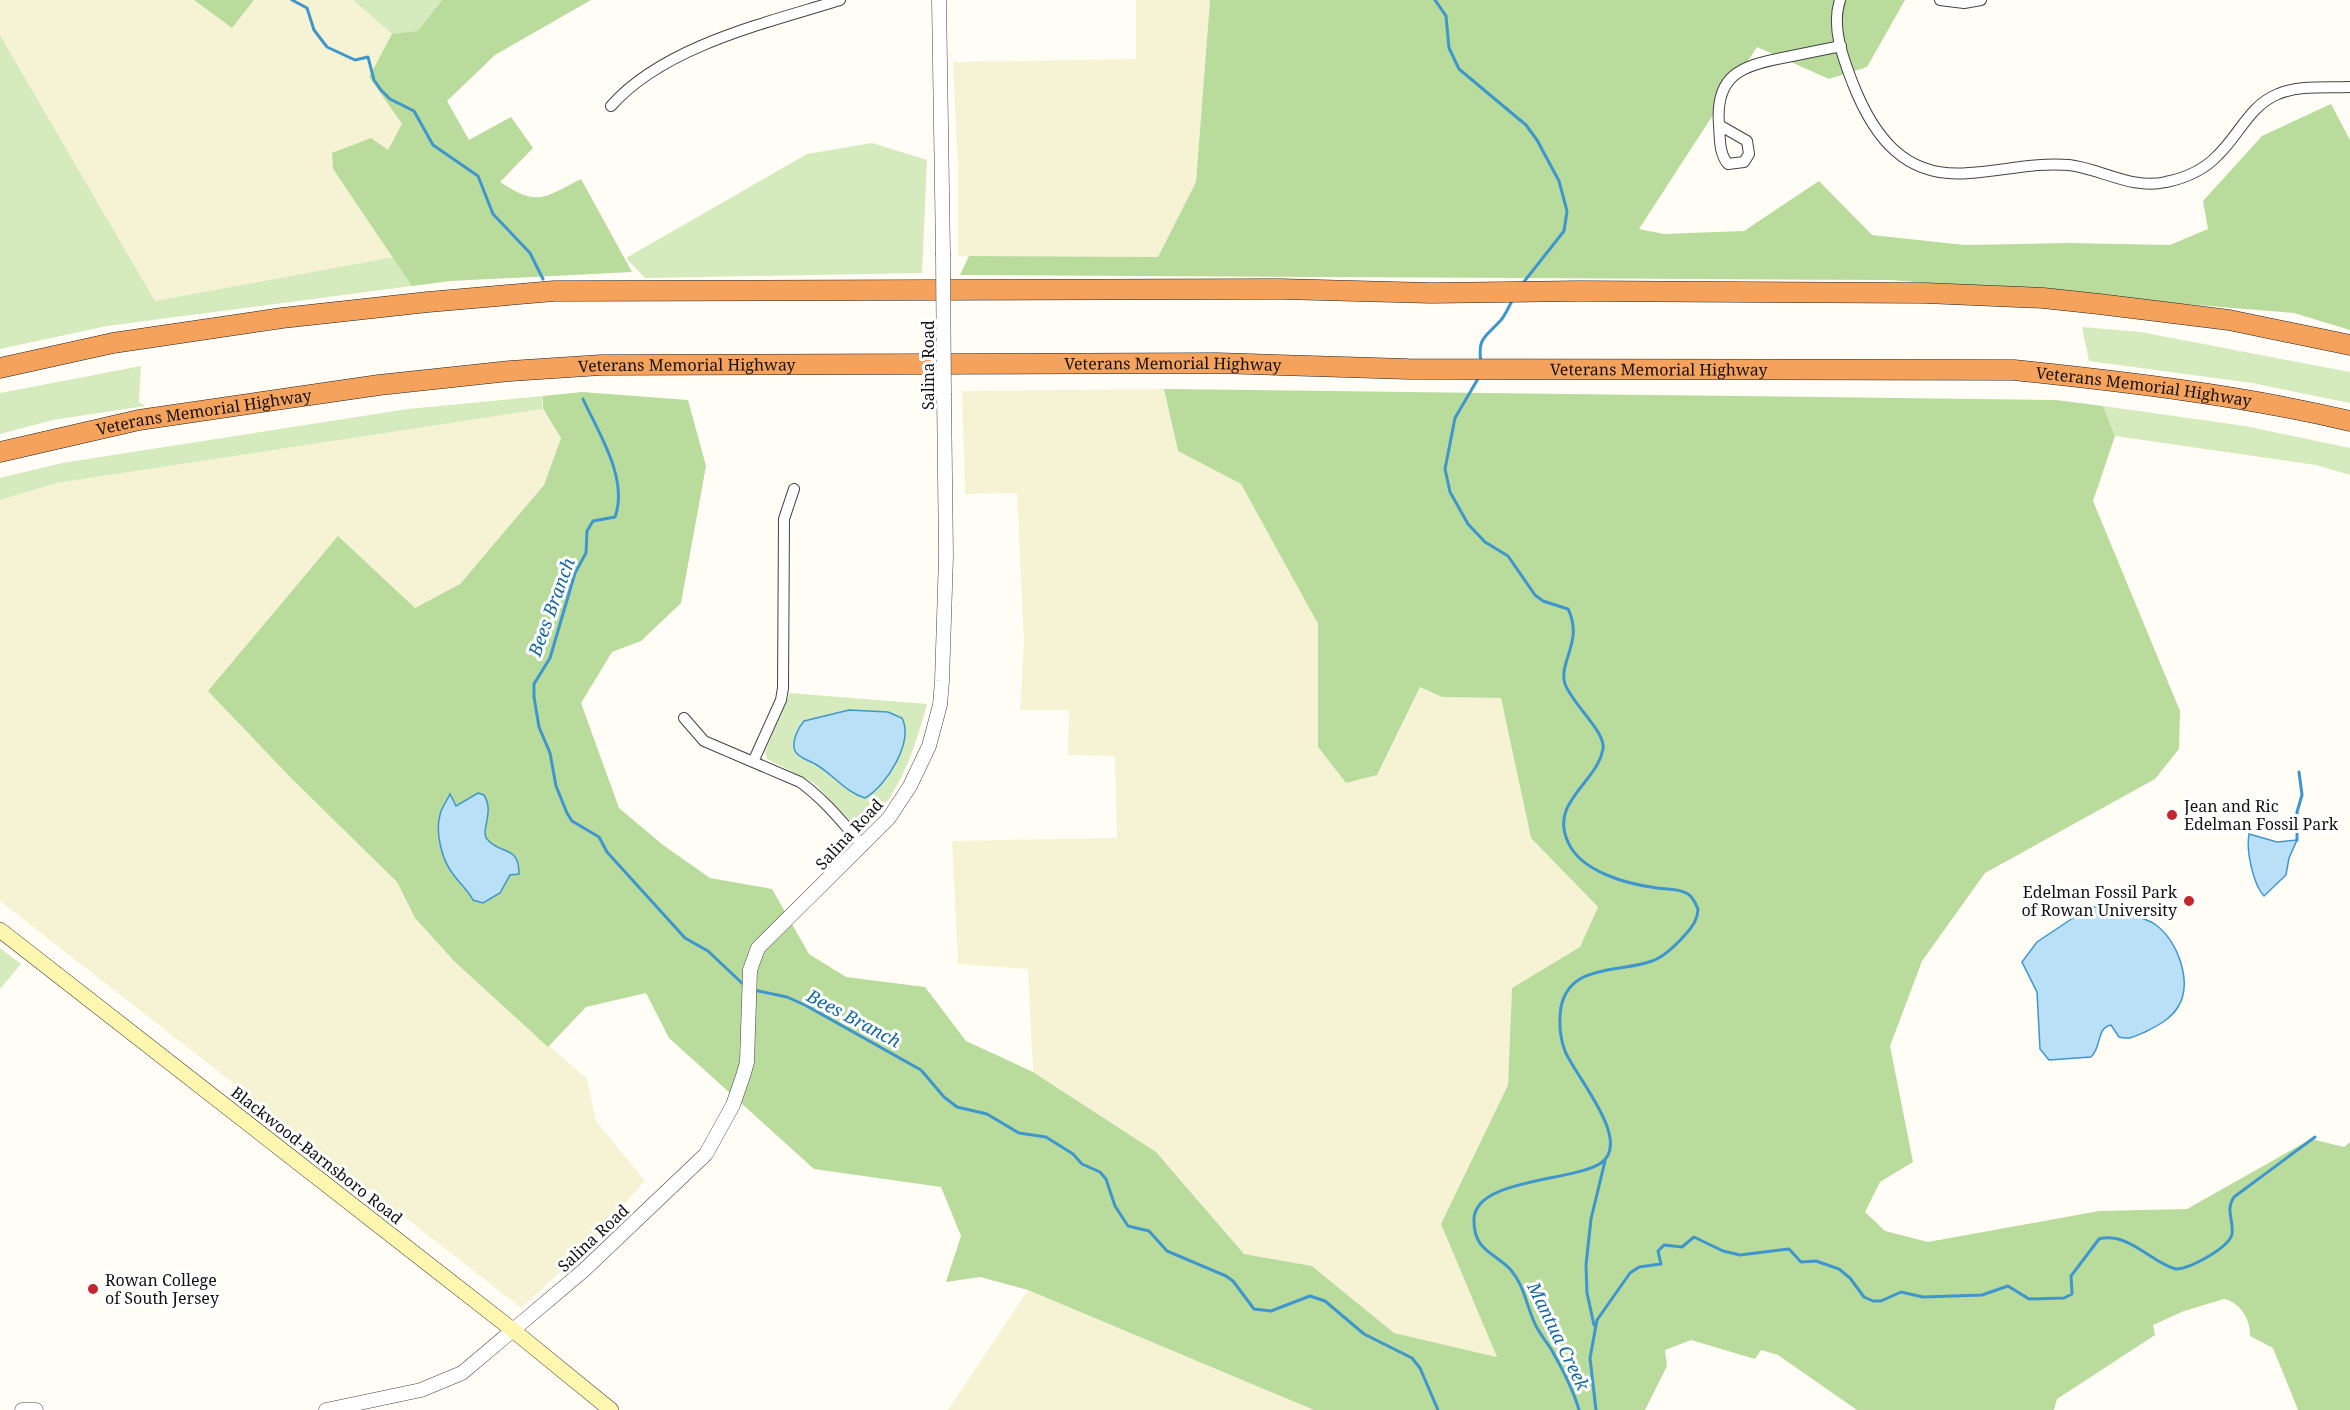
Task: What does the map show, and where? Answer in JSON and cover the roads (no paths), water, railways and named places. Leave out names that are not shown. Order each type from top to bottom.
[{"type":"highway","points":[[0,368],[113,343],[170,334],[343,310],[520,292],[1281,289],[1431,293],[1579,291],[1925,293],[2043,298],[2229,320],[2350,345]]},
{"type":"highway","name":"Veterans Memorial Highway","points":[[0,452],[139,420],[379,385],[510,371],[601,365],[1217,363],[1408,369],[1733,367],[2014,370],[2109,380],[2258,402],[2350,421]]},
{"type":"main road","name":"Blackwood-Barnsboro Road","points":[[0,930],[514,1331],[611,1410]]},
{"type":"street","points":[[611,106],[627,88],[697,47],[726,35],[840,0]]},
{"type":"street","name":"Salina Road","points":[[326,1410],[421,1390],[442,1382],[471,1366],[600,1255],[706,1154],[733,1105],[744,1073],[752,963],[763,940],[863,846],[889,818],[910,786],[929,746],[940,705],[946,556],[939,0]]},
{"type":"street","points":[[1840,0],[1837,28],[1864,113],[1887,146],[1925,167],[1947,172],[1967,174],[2048,164],[2072,166],[2126,181],[2146,184],[2163,183],[2196,172],[2210,163],[2255,110],[2278,93],[2300,89],[2350,87]]},
{"type":"street","points":[[1940,0],[1964,3],[1981,0]]},
{"type":"street","points":[[1719,125],[1723,88],[1737,72],[1754,63],[1841,46]]},
{"type":"street","points":[[753,762],[781,700],[783,688],[784,519],[794,489]]},
{"type":"street","points":[[684,718],[704,741],[812,790],[863,846]]},
{"type":"street","points":[[22,1410],[36,1410]]},
{"type":"water","points":[[849,710],[888,712],[902,718],[905,728],[901,750],[890,773],[865,798],[851,792],[821,768],[799,755],[794,747],[796,735],[804,721]]},
{"type":"water","points":[[478,793],[484,795],[487,801],[485,836],[492,844],[513,854],[519,874],[510,875],[500,893],[483,903],[473,900],[449,868],[440,846],[438,830],[441,812],[450,794],[456,806]]},
{"type":"water","points":[[2249,834],[2277,842],[2297,840],[2289,858],[2286,875],[2264,896],[2251,867]]},
{"type":"water","points":[[2091,906],[2142,919],[2156,925],[2164,932],[2171,941],[2181,963],[2184,986],[2182,997],[2172,1015],[2145,1032],[2123,1038],[2119,1037],[2111,1025],[2103,1030],[2097,1048],[2091,1057],[2049,1060],[2040,1049],[2037,992],[2022,962],[2037,942]]},
{"type":"waterway","name":"Bees Branch","points":[[292,0],[307,8],[314,30],[327,47],[355,60],[368,57],[374,80],[381,90],[390,99],[414,111],[433,145],[478,176],[493,214],[530,253],[543,279]]},
{"type":"waterway","name":"Mantua Creek","points":[[1435,0],[1446,16],[1449,48],[1459,69],[1526,125],[1537,140],[1559,181],[1567,211],[1564,231],[1523,283]]},
{"type":"waterway","name":"Mantua Creek","points":[[1481,362],[1480,347],[1484,338],[1503,318],[1513,299]]},
{"type":"waterway","name":"Mantua Creek","points":[[1479,377],[1455,418],[1445,469],[1450,492],[1468,524],[1485,542],[1508,556],[1535,595],[1543,601],[1568,609],[1573,631],[1565,668],[1565,684],[1603,742],[1599,761],[1569,804],[1565,815],[1564,828],[1568,842],[1574,852],[1594,869],[1619,880],[1684,892],[1692,897],[1698,909],[1692,927],[1665,954],[1639,965],[1585,976],[1566,993],[1560,1018],[1563,1046],[1606,1124],[1610,1140],[1609,1153],[1601,1163],[1587,1169],[1526,1183],[1489,1196],[1478,1207],[1474,1221],[1477,1238],[1481,1244],[1504,1263],[1519,1282],[1536,1326],[1563,1371],[1579,1410]]},
{"type":"waterway","name":"Bees Branch","points":[[583,399],[610,456],[618,487],[618,502],[615,517],[593,521],[587,531],[586,553],[575,573],[550,658],[534,684],[539,727],[550,753],[556,786],[572,821],[599,837],[607,852],[685,938],[708,951],[745,986]]},
{"type":"waterway","points":[[2297,840],[2297,812],[2302,795],[2299,772]]},
{"type":"waterway","name":"Bees Branch","points":[[754,990],[787,997],[805,1005],[921,1070],[944,1097],[957,1107],[987,1114],[1019,1133],[1046,1137],[1073,1154],[1082,1164],[1100,1172],[1106,1179],[1115,1206],[1128,1226],[1149,1231],[1167,1251],[1226,1276],[1233,1281],[1254,1309],[1271,1311],[1310,1296],[1325,1301],[1364,1334],[1412,1358],[1420,1368],[1438,1410]]},
{"type":"waterway","points":[[1596,1410],[1590,1358],[1597,1320],[1630,1273],[1639,1267],[1661,1264],[1658,1251],[1664,1245],[1682,1247],[1694,1237],[1723,1251],[1740,1255],[1789,1249],[1801,1262],[1816,1261],[1839,1269],[1850,1278],[1864,1297],[1873,1301],[1881,1301],[1901,1292],[1923,1297],[1982,1295],[2008,1286],[2029,1299],[2064,1298],[2072,1294],[2071,1276],[2099,1239],[2120,1240],[2176,1269],[2199,1262],[2229,1240],[2232,1234],[2230,1206],[2234,1197],[2315,1137]]},
{"type":"waterway","points":[[1594,1325],[1587,1293],[1586,1265],[1591,1219],[1605,1161]]},
{"type":"place","name":"Jean and Ric Edelman Fossil Park","points":[[2172,815]]},
{"type":"place","name":"Edelman Fossil Park of Rowan University","points":[[2189,901]]},
{"type":"place","name":"Rowan College of South Jersey","points":[[93,1289]]}]
